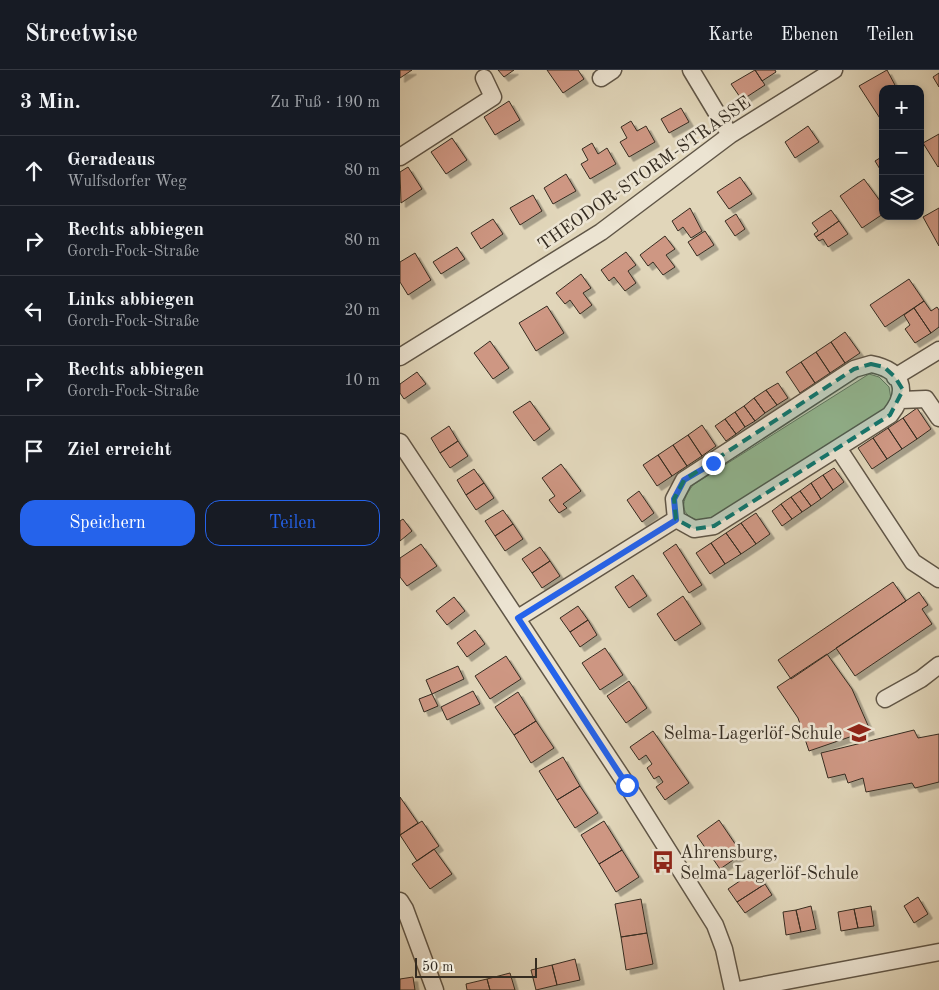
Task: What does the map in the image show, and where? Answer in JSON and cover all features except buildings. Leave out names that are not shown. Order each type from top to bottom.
[{"type":"street","points":[[691,70],[730,135]]},
{"type":"street","name":"THEODOR-STORM-STRASSE","points":[[400,357],[601,232],[730,135],[834,70]]},
{"type":"street","points":[[400,157],[493,97],[484,78]]},
{"type":"street","points":[[895,377],[939,350]]},
{"type":"street","points":[[871,364],[884,367],[895,377],[903,390],[901,400],[890,415],[714,526],[694,529],[676,520],[674,499],[684,480],[854,369],[871,364]]},
{"type":"street","points":[[901,400],[926,399],[939,418]]},
{"type":"street","points":[[400,442],[627,785],[715,926],[724,949],[733,990]]},
{"type":"street","points":[[838,448],[913,562],[939,579]]},
{"type":"street","points":[[518,618],[676,520]]},
{"type":"street","points":[[885,699],[921,680],[939,665]]},
{"type":"street","points":[[400,901],[405,908],[435,990]]},
{"type":"street","points":[[738,990],[773,987],[939,952]]},
{"type":"highlighted area","points":[[871,364],[884,367],[895,377],[903,390],[890,415],[714,526],[694,529],[676,519],[674,499],[684,480],[854,369]]},
{"type":"green space","points":[[869,374],[879,377],[889,387],[891,399],[887,407],[707,522],[687,514],[684,509],[685,499],[693,485]]},
{"type":"place","name":"Selma-Lagerlöf-Schule","points":[[859,733]]},
{"type":"place","name":"Ahrensburg, Selma-Lagerlöf-Schule","points":[[663,862]]},
{"type":"route","points":[[627,785],[518,618],[676,520],[674,499],[684,480],[713,463]]}]
